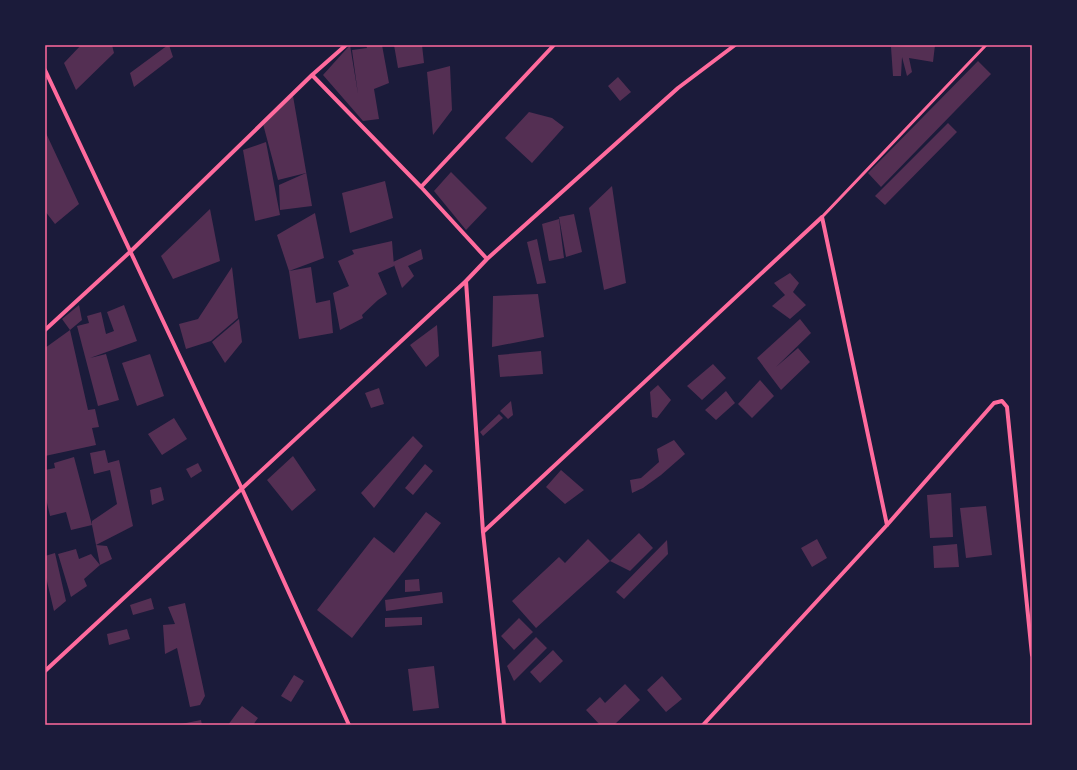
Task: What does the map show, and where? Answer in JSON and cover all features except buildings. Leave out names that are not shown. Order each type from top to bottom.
[{"type":"street","points":[[45,330],[131,251],[312,75],[346,45]]},
{"type":"street","points":[[421,187],[554,45]]},
{"type":"street","points":[[45,671],[466,281],[486,259],[678,88],[735,45]]},
{"type":"street","points":[[45,70],[242,489],[349,725]]},
{"type":"street","points":[[312,75],[421,187],[486,259]]},
{"type":"street","points":[[822,217],[887,525]]},
{"type":"street","points":[[483,532],[822,217]]},
{"type":"street","points":[[466,281],[483,532],[504,725]]},
{"type":"street","points":[[703,725],[887,525],[994,403],[1002,402],[1007,407],[1032,655]]},
{"type":"lane","points":[[822,217],[986,45]]}]
